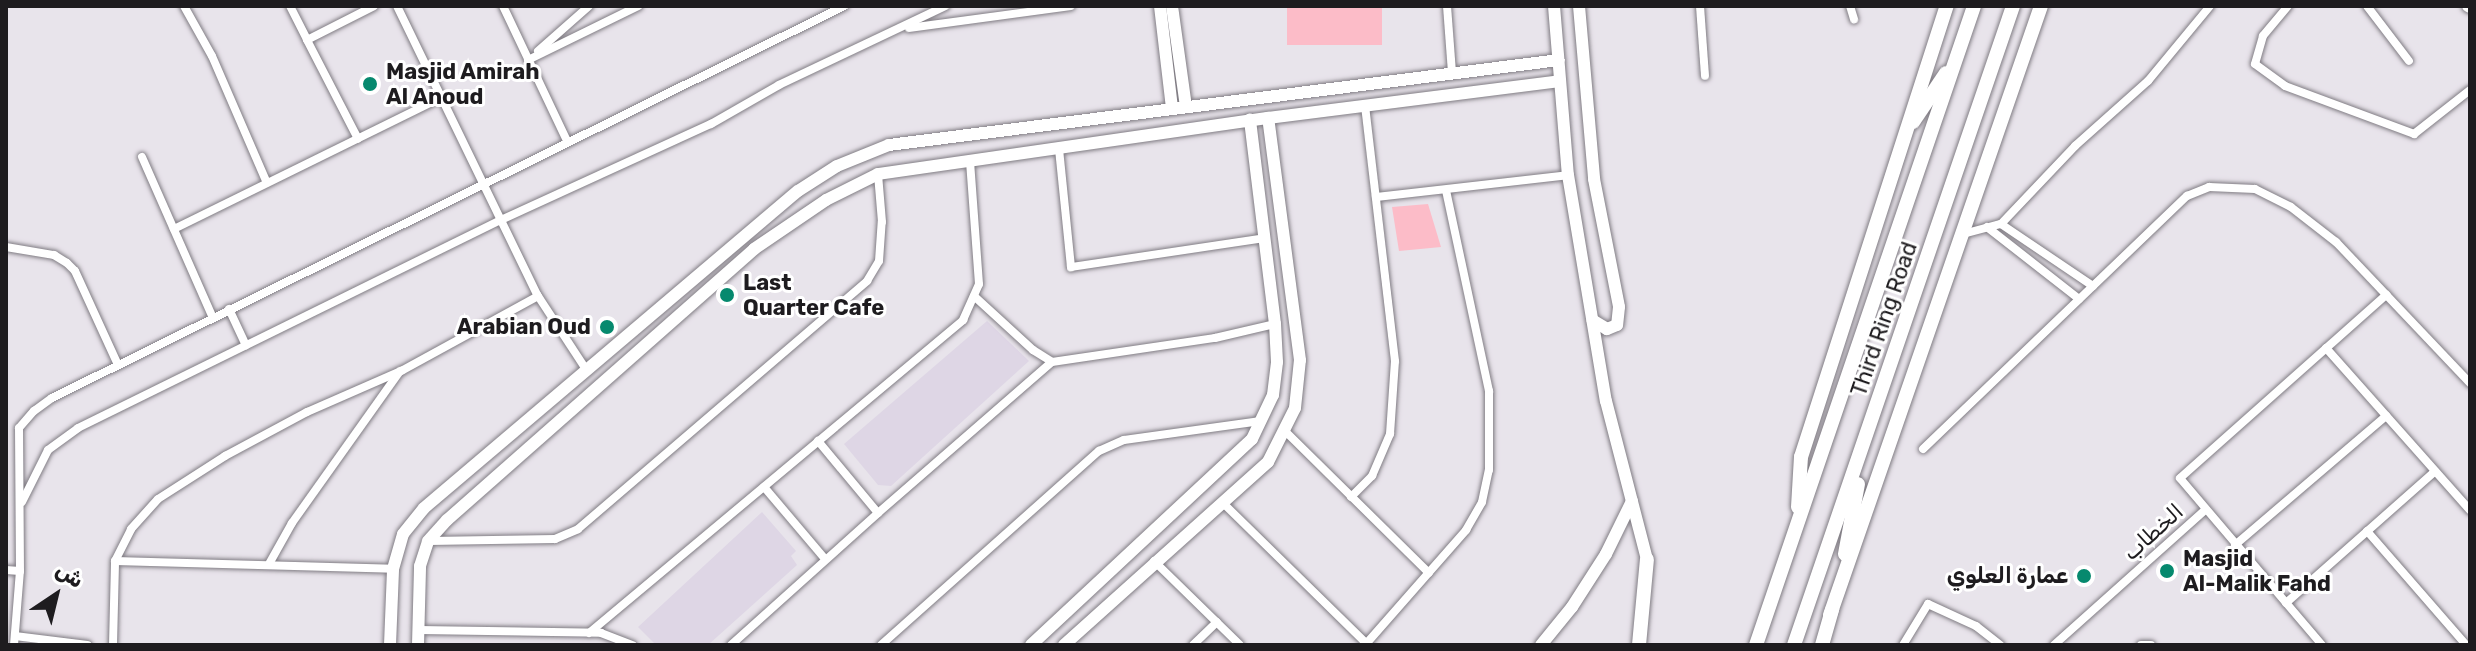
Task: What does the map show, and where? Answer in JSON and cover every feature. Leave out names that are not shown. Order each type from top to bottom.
[{"type":"highway","points":[[1797,527],[1801,457],[1947,6]]},
{"type":"highway","name":"Third Ring Road","points":[[1756,645],[1974,6]]},
{"type":"highway","name":"Third Ring Road","points":[[1794,645],[1860,460],[2013,6]]},
{"type":"highway","points":[[1830,615],[2041,6]]},
{"type":"highway","points":[[1902,138],[1957,56]]},
{"type":"highway","points":[[1822,645],[1855,510],[1860,460]]},
{"type":"highway","points":[[1639,645],[1647,559]]},
{"type":"highway","points":[[1746,645],[1771,603]]},
{"type":"street","points":[[184,6],[212,56],[267,183]]},
{"type":"street","points":[[290,6],[358,139]]},
{"type":"street","points":[[307,40],[374,6]]},
{"type":"street","points":[[397,6],[538,296],[587,371]]},
{"type":"street","points":[[503,6],[567,141]]},
{"type":"street","points":[[528,60],[589,6]]},
{"type":"street","points":[[528,60],[638,6]]},
{"type":"street","points":[[87,645],[14,640],[20,571],[19,428],[52,398],[844,6]]},
{"type":"street","points":[[21,507],[48,450],[78,428],[501,220],[711,124],[779,85],[945,6]]},
{"type":"street","points":[[903,28],[1071,6]]},
{"type":"street","points":[[1160,6],[1172,108]]},
{"type":"street","points":[[1172,6],[1186,107]]},
{"type":"street","points":[[1447,6],[1452,73]]},
{"type":"street","points":[[1554,6],[1568,175],[1592,320],[1606,401],[1647,559]]},
{"type":"street","points":[[1579,6],[1594,179],[1619,307],[1617,325],[1607,329],[1592,320]]},
{"type":"street","points":[[1700,6],[1705,76]]},
{"type":"street","points":[[1850,6],[1854,19]]},
{"type":"street","points":[[1963,234],[2001,224],[2075,146],[2148,81],[2210,6]]},
{"type":"street","points":[[2288,6],[2263,36],[2255,64],[2285,86],[2414,134],[2470,90]]},
{"type":"street","points":[[2367,6],[2409,61]]},
{"type":"street","points":[[390,645],[393,569],[403,534],[424,508],[798,191],[837,166],[889,145],[1559,60]]},
{"type":"street","points":[[418,645],[420,566],[428,541],[459,510],[754,249],[826,200],[878,174],[1250,120],[1560,81]]},
{"type":"street","points":[[174,229],[442,97]]},
{"type":"street","points":[[1351,497],[1372,476],[1390,434],[1395,361],[1365,106]]},
{"type":"street","points":[[1064,645],[1154,561],[1224,504],[1268,462],[1295,408],[1300,360],[1268,118]]},
{"type":"street","points":[[1031,645],[1252,439],[1273,395],[1277,362],[1275,324],[1250,120]]},
{"type":"street","points":[[1059,149],[1071,267],[1264,238]]},
{"type":"street","points":[[142,157],[213,318]]},
{"type":"street","points":[[589,633],[963,320],[979,284],[970,161]]},
{"type":"street","points":[[428,541],[555,539],[578,529],[867,281],[879,261],[882,222],[878,174]]},
{"type":"street","points":[[1376,197],[1568,175]]},
{"type":"street","points":[[1923,449],[2187,196],[2209,187],[2255,189],[2291,207],[2336,242],[2470,383]]},
{"type":"street","points":[[1224,504],[1367,644],[1466,530],[1482,502],[1491,433],[1489,391],[1446,191]]},
{"type":"street","points":[[2001,224],[2093,286]]},
{"type":"street","points":[[1987,227],[2079,299]]},
{"type":"street","points":[[6,247],[54,255],[75,271],[118,365]]},
{"type":"street","points":[[2322,645],[2180,478],[2386,295]]},
{"type":"street","points":[[113,645],[115,561],[131,529],[158,499],[225,456],[307,412],[401,371],[538,296]]},
{"type":"street","points":[[974,296],[1033,350],[1052,362]]},
{"type":"street","points":[[229,309],[246,345]]},
{"type":"street","points":[[731,645],[1052,362],[1215,338],[1275,324]]},
{"type":"street","points":[[2326,348],[2470,510]]},
{"type":"street","points":[[269,564],[292,523],[401,371]]},
{"type":"street","points":[[2235,545],[2386,416]]},
{"type":"street","points":[[881,645],[1099,451],[1124,440],[1261,421]]},
{"type":"street","points":[[1285,431],[1429,573]]},
{"type":"street","points":[[818,441],[878,513]]},
{"type":"street","points":[[2286,603],[2435,471]]},
{"type":"street","points":[[764,487],[825,559]]},
{"type":"street","points":[[1541,645],[1572,607],[1606,554],[1632,501]]},
{"type":"street","name":"الخطاب","points":[[2054,645],[2205,510]]},
{"type":"street","points":[[2367,531],[2462,644]]},
{"type":"street","points":[[115,561],[393,569]]},
{"type":"street","points":[[1154,561],[1240,645]]},
{"type":"street","points":[[6,570],[20,571]]},
{"type":"street","points":[[1903,645],[1928,604],[1976,626],[2000,645]]},
{"type":"street","points":[[1193,645],[1217,622]]},
{"type":"street","points":[[419,630],[601,633],[633,645]]},
{"type":"street","points":[[2141,645],[2151,645]]},
{"type":"shaded area","points":[[1287,6],[1382,6],[1382,45],[1287,45]]},
{"type":"shaded area","points":[[1428,204],[1441,247],[1399,251],[1392,207]]},
{"type":"shaded area","points":[[987,321],[1029,361],[891,486],[878,485],[844,444]]},
{"type":"shaded area","points":[[762,512],[796,551],[791,556],[797,565],[708,645],[656,645],[638,627]]},
{"type":"place","name":"Masjid Amirah Al Anoud","points":[[370,84]]},
{"type":"place","name":"Last Quarter Cafe","points":[[727,295]]},
{"type":"place","name":"Arabian Oud","points":[[607,327]]},
{"type":"place","name":"Masjid Al-Malik Fahd","points":[[2167,571]]},
{"type":"place","name":"عمارة العلوي","points":[[2084,576]]}]
